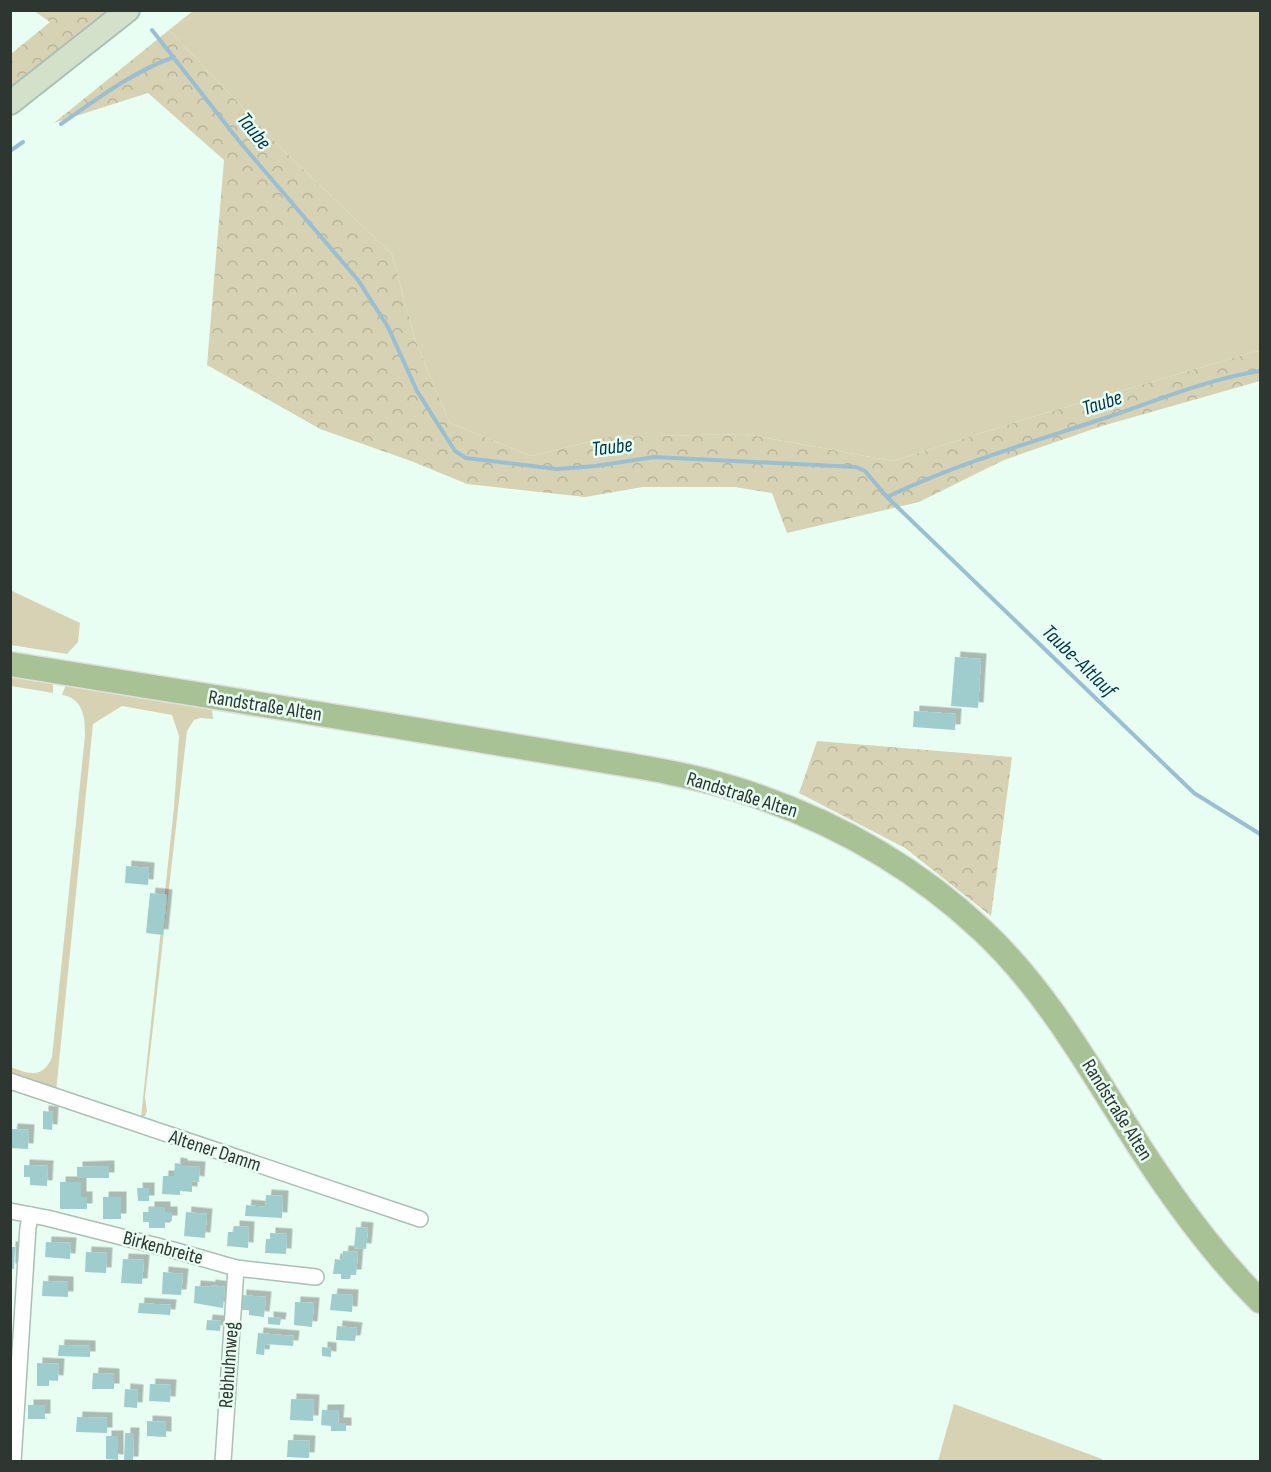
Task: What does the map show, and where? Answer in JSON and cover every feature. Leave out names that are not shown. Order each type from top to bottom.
[{"type":"main road","points":[[10,103],[128,10]]},
{"type":"main road","name":"Randstraße Alten","points":[[10,664],[482,740],[678,775],[735,789],[778,803],[837,830],[887,857],[928,885],[984,932],[1008,957],[1060,1022],[1191,1222],[1239,1280],[1260,1301]]},
{"type":"street","name":"Altener Damm","points":[[10,1081],[420,1220]]},
{"type":"street","name":"Birkenbreite","points":[[10,1211],[173,1250],[236,1268],[316,1277]]},
{"type":"street","points":[[13,1461],[28,1227],[31,1215]]},
{"type":"street","name":"Rebhuhnweg","points":[[223,1461],[236,1268]]},
{"type":"green space","points":[[194,10],[1260,11],[1260,351],[1032,417],[893,461],[745,434],[608,437],[531,456],[450,423],[415,340],[392,254],[288,155],[169,30]]},
{"type":"green space","points":[[34,11],[115,11],[11,92],[11,54],[50,22]]},
{"type":"green space","points":[[169,30],[288,155],[392,254],[415,340],[450,423],[531,456],[608,437],[745,434],[893,461],[1032,417],[1260,351],[1260,381],[1102,426],[1004,460],[919,502],[787,533],[772,493],[735,487],[643,487],[585,497],[467,484],[411,461],[320,429],[207,365],[224,160],[148,93],[54,123]]},
{"type":"green space","points":[[10,590],[80,623],[78,642],[67,654],[11,645]]},
{"type":"green space","points":[[10,672],[53,683],[53,693],[11,686]]},
{"type":"green space","points":[[66,684],[212,709],[213,719],[194,720],[187,731],[145,1097],[147,1111],[145,1116],[141,1117],[174,807],[179,736],[172,715],[122,706],[93,724],[56,1092],[11,1077],[11,1067],[30,1073],[40,1072],[52,1057],[85,735],[83,715],[79,704],[62,695]]},
{"type":"green space","points":[[817,741],[1012,757],[991,916],[905,848],[799,793]]},
{"type":"green space","points":[[954,1404],[1102,1459],[1102,1461],[938,1461]]},
{"type":"building","points":[[955,657],[981,659],[978,708],[951,706]]},
{"type":"building","points":[[914,711],[956,714],[955,730],[913,727]]},
{"type":"building","points":[[126,866],[149,868],[148,885],[125,883]]},
{"type":"building","points":[[150,893],[167,895],[163,935],[146,933]]},
{"type":"building","points":[[43,1111],[53,1112],[52,1130],[43,1129]]},
{"type":"building","points":[[12,1129],[29,1130],[28,1149],[10,1148]]},
{"type":"building","points":[[175,1163],[182,1164],[182,1166],[200,1167],[199,1182],[192,1181],[192,1192],[180,1191],[180,1195],[162,1194],[163,1176],[174,1176]]},
{"type":"building","points":[[24,1165],[48,1166],[47,1186],[30,1185],[30,1177],[24,1177]]},
{"type":"building","points":[[109,1166],[109,1178],[77,1178],[77,1167]]},
{"type":"building","points":[[60,1182],[81,1182],[81,1197],[87,1197],[87,1209],[60,1209]]},
{"type":"building","points":[[137,1188],[149,1188],[149,1201],[138,1201]]},
{"type":"building","points":[[266,1195],[283,1196],[282,1218],[245,1216],[246,1205],[265,1207]]},
{"type":"building","points":[[103,1197],[121,1197],[121,1219],[103,1219]]},
{"type":"building","points":[[149,1207],[165,1207],[165,1212],[172,1212],[172,1221],[165,1221],[165,1228],[149,1228],[149,1222],[143,1222],[143,1212],[149,1212]]},
{"type":"building","points":[[186,1212],[207,1214],[205,1238],[184,1236]]},
{"type":"building","points":[[234,1226],[249,1227],[248,1248],[227,1246],[228,1232],[234,1232]]},
{"type":"building","points":[[356,1227],[368,1228],[366,1249],[354,1248]]},
{"type":"building","points":[[270,1233],[287,1234],[286,1254],[265,1253],[266,1239],[270,1239]]},
{"type":"building","points":[[46,1242],[71,1243],[70,1259],[45,1257]]},
{"type":"building","points":[[10,1247],[15,1247],[14,1269],[10,1269]]},
{"type":"building","points":[[343,1251],[358,1252],[356,1275],[351,1275],[350,1279],[341,1279],[341,1274],[333,1274],[335,1259],[342,1260]]},
{"type":"building","points":[[86,1252],[107,1253],[106,1273],[85,1272]]},
{"type":"building","points":[[123,1259],[144,1260],[142,1284],[121,1283]]},
{"type":"building","points":[[163,1272],[183,1274],[181,1295],[162,1294]]},
{"type":"building","points":[[43,1281],[68,1282],[68,1297],[42,1296]]},
{"type":"building","points":[[210,1285],[225,1287],[223,1308],[194,1303],[195,1286],[210,1287]]},
{"type":"building","points":[[332,1294],[353,1295],[352,1312],[330,1310]]},
{"type":"building","points":[[241,1295],[266,1297],[264,1317],[249,1315],[249,1310],[240,1310]]},
{"type":"building","points":[[295,1302],[314,1303],[312,1327],[294,1325]]},
{"type":"building","points":[[139,1303],[171,1305],[170,1315],[138,1313]]},
{"type":"building","points":[[268,1317],[281,1318],[280,1325],[268,1324]]},
{"type":"building","points":[[207,1320],[221,1321],[220,1331],[206,1330]]},
{"type":"building","points":[[337,1326],[357,1328],[355,1341],[336,1340]]},
{"type":"building","points":[[258,1333],[294,1336],[293,1346],[265,1344],[264,1355],[256,1354]]},
{"type":"building","points":[[59,1345],[90,1346],[90,1357],[58,1356]]},
{"type":"building","points":[[322,1347],[331,1348],[331,1357],[322,1356]]},
{"type":"building","points":[[37,1363],[59,1364],[58,1381],[49,1380],[49,1386],[37,1386]]},
{"type":"building","points":[[93,1373],[114,1374],[114,1389],[92,1389]]},
{"type":"building","points":[[150,1384],[171,1385],[170,1402],[149,1401]]},
{"type":"building","points":[[125,1389],[138,1390],[137,1408],[124,1407]]},
{"type":"building","points":[[291,1399],[314,1400],[313,1421],[290,1420]]},
{"type":"building","points":[[28,1405],[45,1405],[45,1419],[28,1419]]},
{"type":"building","points":[[322,1410],[339,1410],[338,1423],[346,1423],[346,1431],[331,1431],[331,1426],[321,1425]]},
{"type":"building","points":[[77,1417],[107,1418],[107,1433],[76,1432]]},
{"type":"building","points":[[147,1421],[166,1422],[166,1437],[147,1436]]},
{"type":"building","points":[[125,1433],[134,1433],[133,1462],[124,1462]]},
{"type":"building","points":[[106,1436],[118,1436],[118,1460],[106,1459]]},
{"type":"building","points":[[288,1440],[310,1441],[309,1458],[287,1457]]},
{"type":"waterway","name":"Taube","points":[[152,30],[239,141],[358,280],[388,327],[417,391],[455,451],[466,458],[557,469],[596,466],[654,457],[856,467],[865,471],[887,497],[998,453],[1204,384],[1260,371]]},
{"type":"waterway","points":[[61,124],[129,78],[174,57]]},
{"type":"waterway","points":[[10,151],[23,142]]},
{"type":"waterway","name":"Taube-Altlauf","points":[[887,497],[1194,793],[1260,834]]}]
